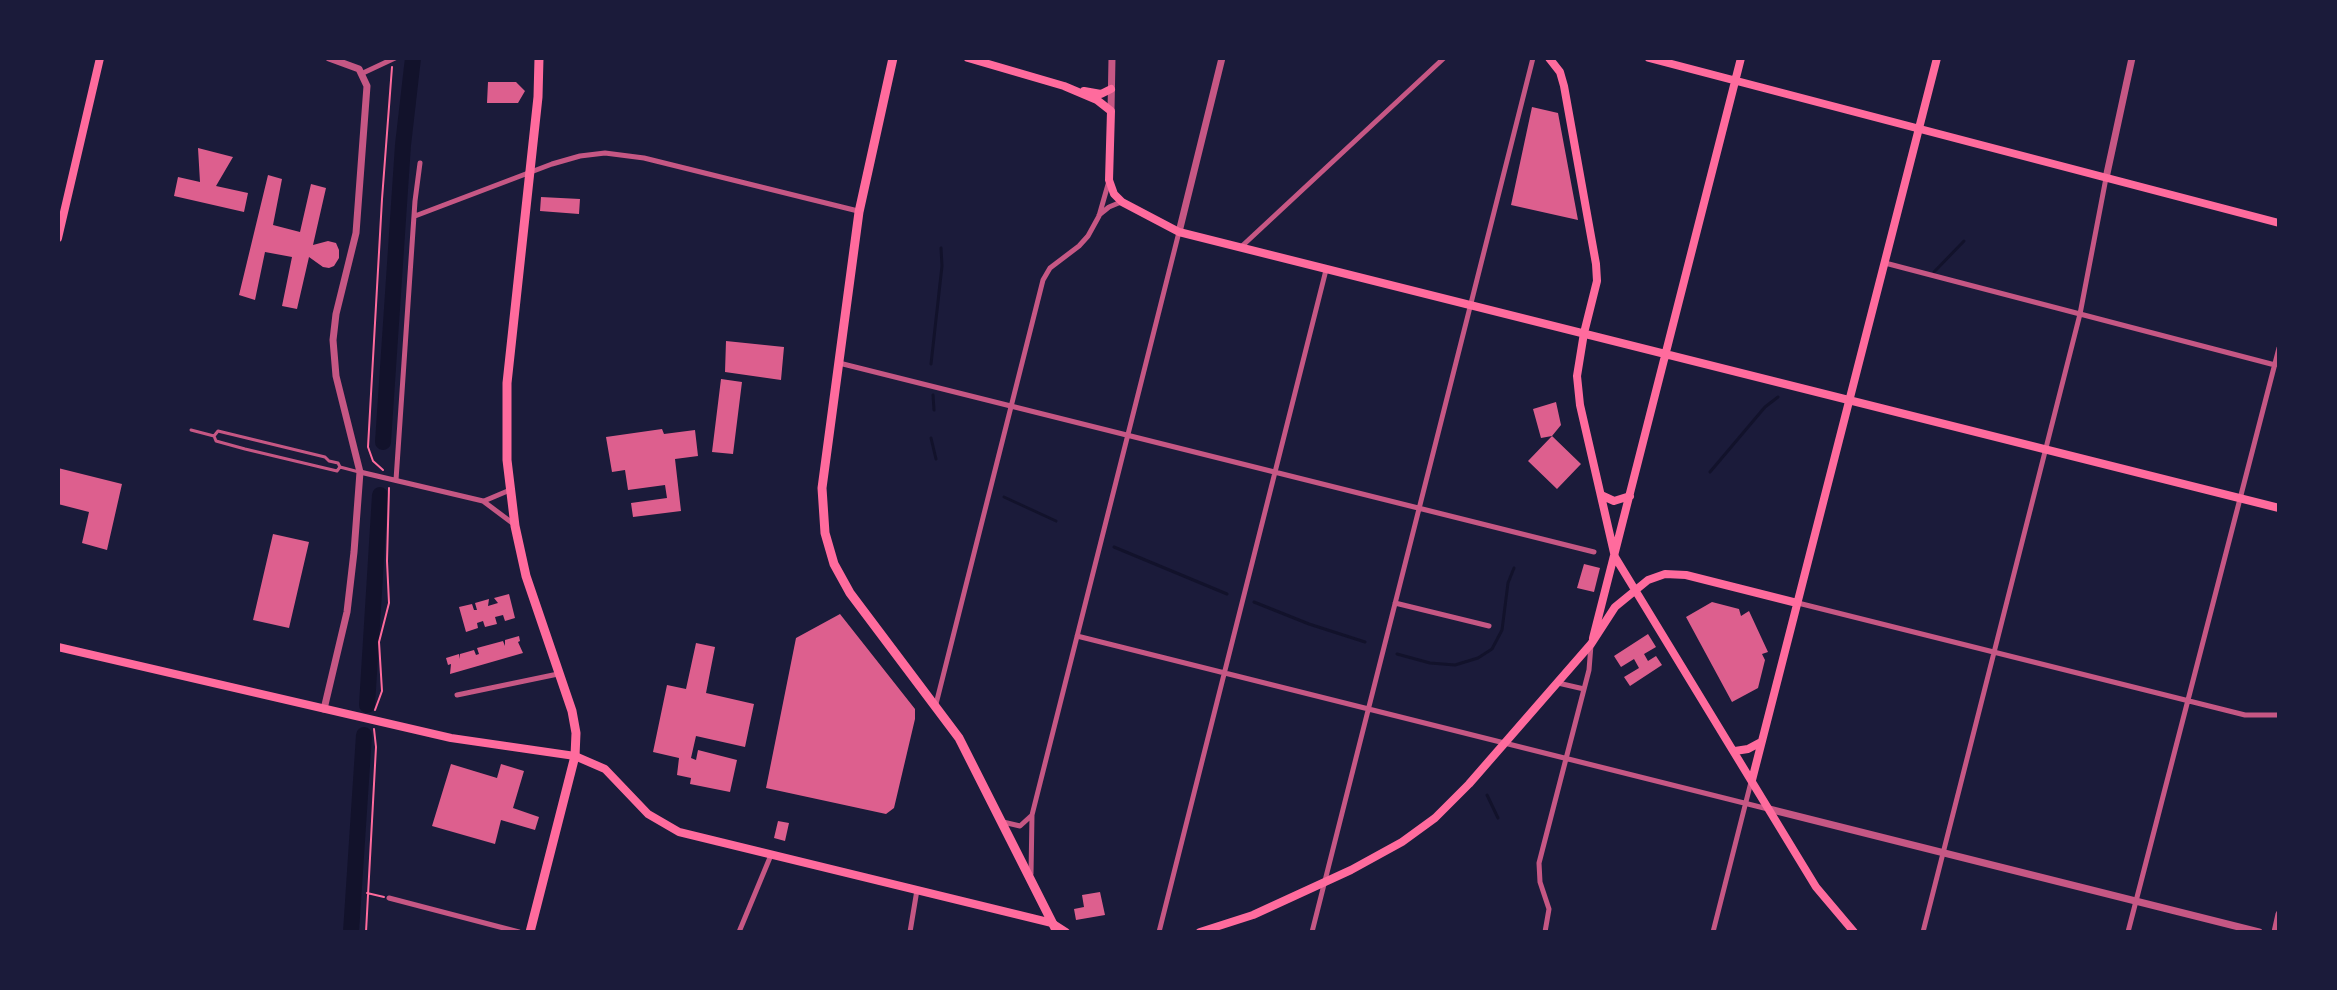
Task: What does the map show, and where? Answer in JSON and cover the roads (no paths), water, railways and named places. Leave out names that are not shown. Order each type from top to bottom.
[{"type":"main road","points":[[58,238],[100,58]]},
{"type":"main road","points":[[530,932],[575,756],[575,722],[529,590],[515,526],[506,433],[507,383],[539,58]]},
{"type":"main road","points":[[893,58],[859,212],[822,488],[825,533],[834,564],[850,593],[936,704],[964,746],[1054,928]]},
{"type":"main road","points":[[968,58],[1064,86],[1101,94],[1111,89]]},
{"type":"main road","points":[[1549,58],[1560,72],[1564,86],[1596,264],[1597,281],[1578,363],[1578,392],[1615,557],[1816,887],[1854,932]]},
{"type":"main road","points":[[1650,58],[2279,223]]},
{"type":"main road","points":[[1591,644],[1741,58]]},
{"type":"main road","points":[[1752,780],[1937,58]]},
{"type":"main road","points":[[1064,86],[1097,100],[1111,111],[1111,190],[1122,202],[1179,232],[2279,508]]},
{"type":"main road","points":[[1601,495],[1614,501],[1630,496]]},
{"type":"main road","points":[[1200,932],[1253,915],[1325,883],[1384,853],[1435,818],[1591,644],[1615,607],[1657,576],[1686,575],[1797,603]]},
{"type":"main road","points":[[58,647],[459,740],[575,756],[605,769],[648,814],[668,828],[693,837],[917,890],[1066,932]]},
{"type":"main road","points":[[1735,751],[1762,742]]},
{"type":"street","points":[[324,709],[350,590],[360,472],[336,376],[333,340],[336,314],[358,221],[367,94],[363,73],[353,65],[329,58]]},
{"type":"street","points":[[363,73],[395,58]]},
{"type":"street","points":[[1111,111],[1112,58]]},
{"type":"street","points":[[1031,879],[1032,815],[1222,58]]},
{"type":"street","points":[[1241,247],[1444,58]]},
{"type":"street","points":[[1312,932],[1533,58]]},
{"type":"street","points":[[1923,932],[2080,314],[2132,58]]},
{"type":"street","points":[[415,216],[529,172],[580,156],[605,153],[631,155],[859,212]]},
{"type":"street","points":[[396,480],[420,163]]},
{"type":"street","points":[[936,704],[1046,273],[1084,241],[1099,216],[1109,180]]},
{"type":"street","points":[[1099,216],[1109,207],[1122,202]]},
{"type":"street","points":[[1884,263],[2275,365]]},
{"type":"street","points":[[1159,932],[1326,269]]},
{"type":"street","points":[[2128,932],[2279,348]]},
{"type":"street","points":[[838,363],[1594,552]]},
{"type":"street","points":[[360,472],[483,501],[515,526]]},
{"type":"street","points":[[483,501],[510,490]]},
{"type":"street","points":[[1395,603],[1489,626]]},
{"type":"street","points":[[1797,603],[2252,716],[2279,715]]},
{"type":"street","points":[[1077,636],[2259,932]]},
{"type":"street","points":[[1545,932],[1549,909],[1539,870],[1584,689],[1591,644]]},
{"type":"street","points":[[457,695],[559,674]]},
{"type":"street","points":[[1557,683],[1584,689]]},
{"type":"street","points":[[1713,932],[1752,780]]},
{"type":"street","points":[[1003,822],[1020,826],[1032,815]]},
{"type":"street","points":[[739,932],[771,855]]},
{"type":"street","points":[[910,932],[917,890]]},
{"type":"street","points":[[389,898],[519,932]]},
{"type":"street","points":[[2275,932],[2279,914]]},
{"type":"lane","points":[[191,430],[245,449],[337,471],[340,467]]},
{"type":"lane","points":[[214,436],[218,431],[311,453],[325,457],[340,467],[360,472]]},
{"type":"waterway","points":[[383,442],[403,145],[413,58]]},
{"type":"waterway","points":[[1934,272],[1964,241]]},
{"type":"waterway","points":[[931,364],[942,266],[941,248]]},
{"type":"waterway","points":[[933,395],[934,410]]},
{"type":"waterway","points":[[1710,472],[1765,407],[1778,397]]},
{"type":"waterway","points":[[931,438],[936,459]]},
{"type":"waterway","points":[[367,705],[380,495]]},
{"type":"waterway","points":[[1004,497],[1056,521]]},
{"type":"waterway","points":[[1114,547],[1227,594]]},
{"type":"waterway","points":[[1397,654],[1430,663],[1455,665],[1478,658],[1492,649],[1502,630],[1508,583],[1514,568]]},
{"type":"waterway","points":[[1254,602],[1365,642]]},
{"type":"waterway","points":[[351,932],[364,735]]},
{"type":"waterway","points":[[1487,795],[1498,818]]}]
